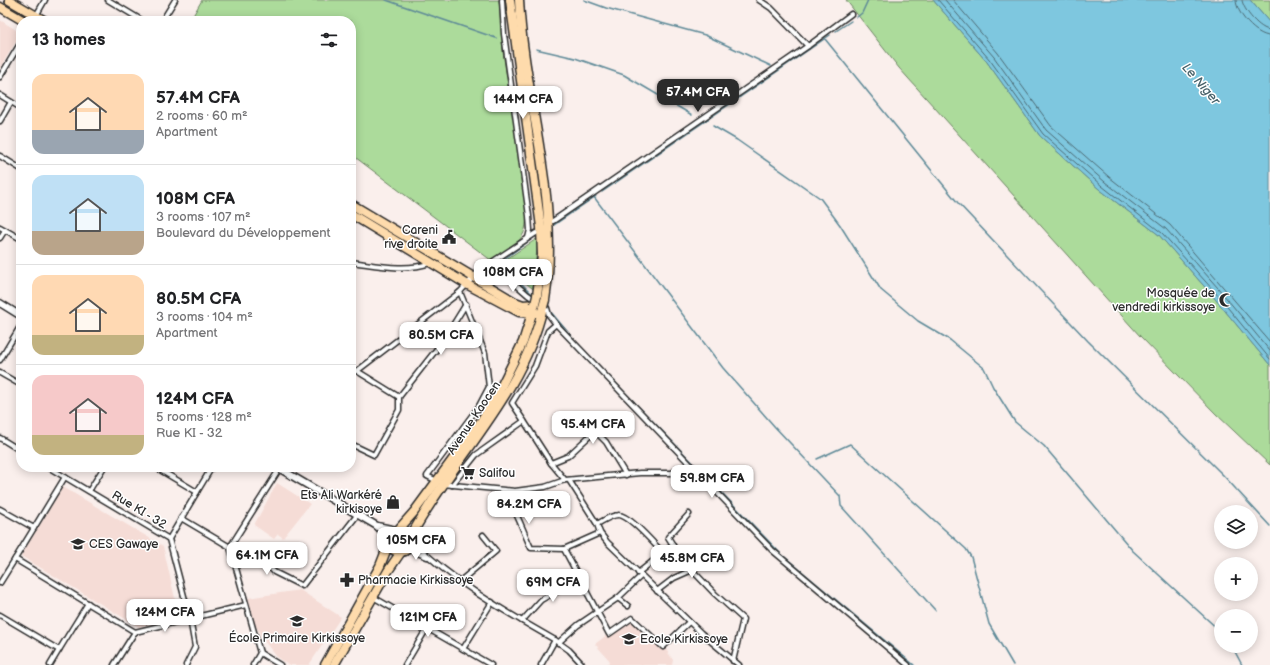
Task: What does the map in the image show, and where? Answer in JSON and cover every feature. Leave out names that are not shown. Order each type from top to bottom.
[{"type":"highway","points":[[9,0],[32,16]]},
{"type":"highway","points":[[356,207],[521,305],[540,303],[542,255],[541,227],[520,51],[510,0]]},
{"type":"highway","points":[[518,37],[519,0]]},
{"type":"highway","points":[[0,7],[16,16]]},
{"type":"highway","points":[[356,217],[468,285],[519,312],[532,314]]},
{"type":"highway","points":[[379,231],[384,223]]},
{"type":"highway","points":[[403,246],[408,238]]},
{"type":"highway","name":"Avenue Kaocen","points":[[411,538],[439,483],[481,421],[513,366],[532,314],[540,303]]},
{"type":"highway","name":"Avenue Kaocen","points":[[397,530],[439,483],[499,407],[532,344],[540,303]]},
{"type":"highway","points":[[519,312],[524,319],[526,331]]},
{"type":"highway","points":[[325,665],[376,573],[389,541],[397,530],[406,531],[411,538],[405,550],[388,571],[334,665]]},
{"type":"highway","points":[[389,541],[394,550],[405,550]]},
{"type":"street","points":[[36,16],[45,0]]},
{"type":"street","points":[[108,0],[135,16]]},
{"type":"street","points":[[165,16],[175,0]]},
{"type":"street","points":[[502,0],[506,50],[529,216],[530,230],[528,238]]},
{"type":"street","points":[[759,0],[771,8],[808,46]]},
{"type":"street","points":[[553,221],[808,46],[851,14]]},
{"type":"street","points":[[0,77],[16,50]]},
{"type":"street","points":[[0,95],[16,105]]},
{"type":"street","points":[[0,121],[11,102]]},
{"type":"street","points":[[0,156],[16,166]]},
{"type":"street","points":[[0,227],[16,236]]},
{"type":"street","points":[[0,238],[5,230]]},
{"type":"street","points":[[399,397],[357,371],[460,292],[468,285],[473,276],[536,233]]},
{"type":"street","points":[[356,263],[416,267],[431,262]]},
{"type":"street","points":[[491,263],[528,295],[547,308],[549,315],[556,324],[772,550],[908,665]]},
{"type":"street","points":[[460,292],[485,353],[489,387],[479,406],[427,476],[439,483],[503,491],[545,487],[567,480],[626,474],[672,473],[679,469]]},
{"type":"street","points":[[0,304],[16,313]]},
{"type":"street","points":[[356,446],[374,455],[399,410],[399,397],[443,341],[466,304]]},
{"type":"street","points":[[556,324],[548,331],[535,366],[512,403],[551,463],[567,480],[597,524],[600,533],[656,591],[739,665]]},
{"type":"street","points":[[0,360],[16,333]]},
{"type":"street","points":[[0,373],[16,382]]},
{"type":"street","points":[[452,485],[476,455],[524,421]]},
{"type":"street","points":[[551,463],[568,456],[595,431],[606,442],[626,474]]},
{"type":"street","points":[[0,438],[16,448]]},
{"type":"street","name":"Rue KI - 32","points":[[56,472],[169,539],[190,619],[195,647],[186,665]]},
{"type":"street","points":[[89,491],[101,472]]},
{"type":"street","points":[[163,472],[197,492]]},
{"type":"street","points":[[169,539],[209,472]]},
{"type":"street","points":[[230,547],[276,472]]},
{"type":"street","points":[[285,472],[378,526],[397,530]]},
{"type":"street","points":[[0,583],[64,477]]},
{"type":"street","points":[[503,491],[514,506],[518,521],[531,548],[564,548],[600,533]]},
{"type":"street","points":[[0,508],[34,528]]},
{"type":"street","points":[[235,564],[258,554],[274,572],[302,586],[358,514]]},
{"type":"street","points":[[638,573],[673,545],[668,537],[689,514]]},
{"type":"street","points":[[597,524],[616,515],[621,515],[636,526],[663,553]]},
{"type":"street","points":[[181,518],[230,547],[260,653],[280,665]]},
{"type":"street","points":[[378,526],[389,541]]},
{"type":"street","points":[[459,582],[496,551],[483,535]]},
{"type":"street","points":[[411,538],[429,558],[459,582],[569,650],[583,665]]},
{"type":"street","points":[[564,548],[609,634],[632,618],[663,647],[689,622]]},
{"type":"street","points":[[405,550],[429,558]]},
{"type":"street","points":[[656,591],[674,578],[692,570],[717,552]]},
{"type":"street","points":[[15,559],[135,632]]},
{"type":"street","points":[[692,570],[715,594],[742,618],[744,622],[733,660]]},
{"type":"street","points":[[541,665],[557,642],[578,625],[618,598],[641,576]]},
{"type":"street","points":[[522,621],[541,600],[562,590],[583,584]]},
{"type":"street","points":[[373,597],[491,665]]},
{"type":"street","points":[[618,598],[628,606]]},
{"type":"street","points":[[463,649],[492,602]]},
{"type":"street","points":[[50,665],[88,603]]},
{"type":"street","points":[[114,665],[135,632],[246,605]]},
{"type":"street","points":[[0,615],[60,650]]},
{"type":"street","points":[[406,665],[427,628]]},
{"type":"street","points":[[254,665],[260,653]]},
{"type":"shaded area","points":[[0,20],[16,30],[16,41],[0,68]]},
{"type":"shaded area","points":[[277,483],[310,504],[283,538],[278,534],[274,539],[254,525]]},
{"type":"shaded area","points":[[63,487],[163,546],[179,616],[139,627],[21,556]]},
{"type":"shaded area","points":[[300,590],[341,617],[309,665],[288,665],[277,657],[264,641],[255,624],[248,598]]},
{"type":"shaded area","name":"Ecole Kirkissoye","points":[[633,615],[665,645],[665,648],[673,660],[672,665],[607,665],[610,661],[595,644]]},
{"type":"green space","points":[[202,0],[499,0],[503,52],[526,203],[526,225],[521,238],[492,261],[356,158],[356,16],[193,16]]},
{"type":"green space","points":[[846,0],[933,0],[987,62],[1040,136],[1099,189],[1159,235],[1211,294],[1270,365],[1270,465],[1216,414],[1140,336],[899,68]]},
{"type":"green space","points":[[1250,0],[1270,0],[1270,23]]},
{"type":"green space","points":[[538,238],[533,289],[502,262]]},
{"type":"water","name":"Le Niger","points":[[933,0],[1250,0],[1270,23],[1270,365],[1211,294],[1159,235],[1099,189],[1040,136],[987,62]]},
{"type":"waterway","points":[[386,0],[496,38]]},
{"type":"waterway","points":[[584,0],[606,8],[705,35],[771,66]]},
{"type":"waterway","points":[[857,17],[862,13],[868,0]]},
{"type":"waterway","points":[[836,31],[851,21]]},
{"type":"waterway","points":[[602,192],[830,35]]},
{"type":"waterway","points":[[825,39],[958,203],[1088,341],[1223,475],[1270,526]]},
{"type":"waterway","points":[[536,49],[575,58],[624,75],[692,115]]},
{"type":"waterway","points":[[713,126],[737,140],[820,198],[840,225],[881,290],[918,321],[950,340],[984,368],[993,387],[1015,422],[1044,446],[1133,551],[1214,626]]},
{"type":"waterway","points":[[554,225],[596,196]]},
{"type":"waterway","points":[[594,197],[723,368],[775,427],[840,496],[841,506],[935,610]]},
{"type":"waterway","points":[[534,296],[500,262],[536,236]]},
{"type":"waterway","points":[[550,311],[582,349]]},
{"type":"waterway","points":[[613,380],[780,553],[914,665]]},
{"type":"waterway","points":[[817,459],[850,444],[966,549],[971,557],[989,624],[1013,665]]},
{"type":"waterway","points":[[1236,653],[1242,665]]},
{"type":"place","name":"Careni rive droite","points":[[449,237]]},
{"type":"place","name":"Mosquée de vendredi kirkissoye","points":[[1226,300]]},
{"type":"place","name":"Salifou","points":[[468,473]]},
{"type":"place","name":"Ets Ali Warkéré kirkisoye","points":[[393,502]]},
{"type":"place","name":"CES Gawaye","points":[[78,544]]},
{"type":"place","name":"Pharmacie Kirkissoye","points":[[347,580]]},
{"type":"place","name":"École Primaire Kirkissoye","points":[[297,621]]},
{"type":"place","name":"Ecole Kirkissoye","points":[[629,639]]}]
